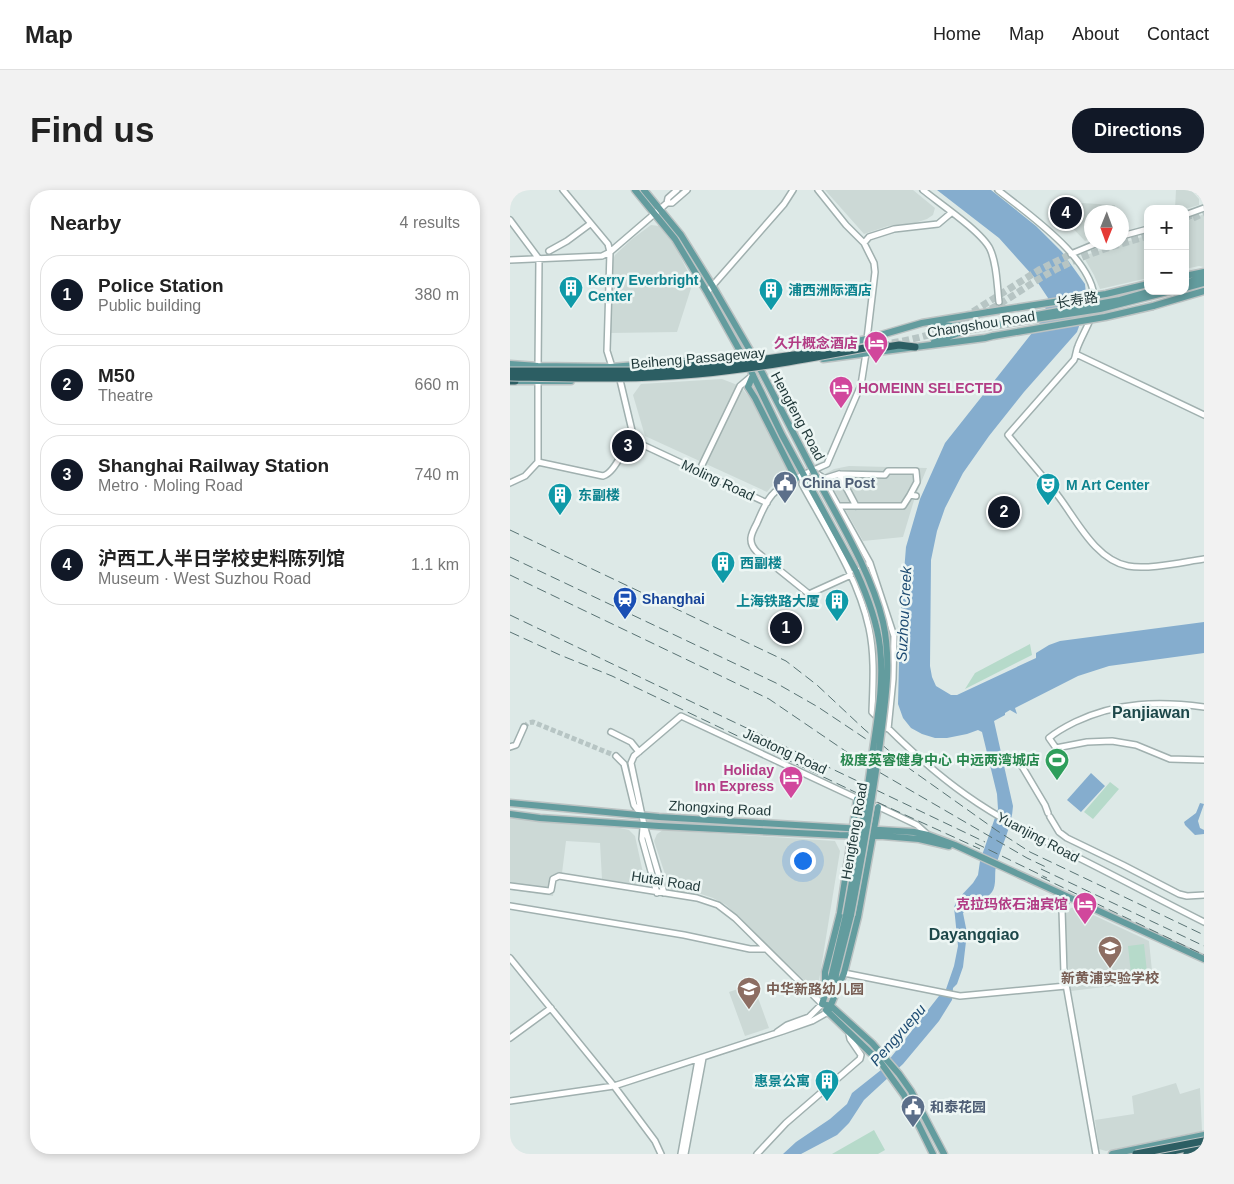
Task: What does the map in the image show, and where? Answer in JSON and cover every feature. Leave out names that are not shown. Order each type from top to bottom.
[{"type":"highway","name":"Beiheng Passageway","points":[[510,371],[654,371],[695,368],[751,362],[885,342],[801,360],[687,375],[511,380]]},
{"type":"highway","points":[[852,350],[869,351],[899,345],[915,347]]},
{"type":"highway","points":[[588,372],[745,359]]},
{"type":"highway","points":[[1137,1154],[1204,1139]]},
{"type":"highway","points":[[1160,1154],[1204,1139]]},
{"type":"highway","points":[[1188,1154],[1204,1150]]},
{"type":"main road","name":"Hengfeng Road","points":[[635,190],[681,235],[755,359],[872,588],[883,622],[887,646],[887,691],[872,806],[836,974],[834,998]]},
{"type":"main road","name":"Hengfeng Road","points":[[644,190],[707,292],[752,372],[788,445],[860,580],[876,624],[882,690],[866,805],[849,915],[822,1004]]},
{"type":"main road","points":[[1189,275],[1204,272]]},
{"type":"main road","points":[[1189,282],[1204,277]]},
{"type":"main road","points":[[1189,287],[1204,283]]},
{"type":"main road","name":"Changshou Road","points":[[510,364],[611,367],[622,370],[755,359],[809,351],[867,339],[926,323],[1106,294],[1144,285]]},
{"type":"main road","name":"Changshou Road","points":[[915,347],[985,338],[1105,317],[1153,306],[1204,291]]},
{"type":"main road","name":"长寿路","points":[[929,345],[970,327],[1080,308],[1144,293]]},
{"type":"main road","name":"长寿路","points":[[926,323],[970,327],[1100,309],[1155,295]]},
{"type":"main road","points":[[511,380],[538,382],[620,380],[752,372],[760,368],[869,351]]},
{"type":"main road","points":[[752,372],[748,387],[796,479]]},
{"type":"main road","points":[[782,449],[788,445]]},
{"type":"main road","name":"Hengfeng Road","points":[[825,995],[825,972],[840,913],[857,799]]},
{"type":"main road","name":"Zhongxing Road","points":[[510,803],[642,816],[852,832]]},
{"type":"main road","name":"Hengfeng Road","points":[[830,1009],[844,973],[858,917],[878,807]]},
{"type":"main road","name":"Zhongxing Road","points":[[510,814],[644,825],[874,832],[927,838]]},
{"type":"main road","name":"Jiaotong Road","points":[[927,838],[958,847],[1204,959]]},
{"type":"main road","name":"Hutai Road","points":[[822,1004],[830,1009],[899,1074],[911,1091],[944,1154]]},
{"type":"main road","name":"Hutai Road","points":[[830,1009],[849,1034],[884,1061],[892,1079],[904,1095],[933,1154]]},
{"type":"main road","points":[[1112,1154],[1204,1139]]},
{"type":"main road","points":[[1137,1154],[1174,1143]]},
{"type":"street","points":[[538,462],[598,476],[607,474],[627,444],[634,439],[620,380],[611,367],[607,351],[610,252],[608,244],[563,190]]},
{"type":"street","points":[[667,203],[668,198],[677,190]]},
{"type":"street","points":[[510,260],[602,256],[610,252],[667,203],[672,203],[687,190]]},
{"type":"street","points":[[707,292],[784,204],[793,190]]},
{"type":"street","points":[[818,190],[864,243],[874,263],[875,272],[867,339]]},
{"type":"street","points":[[923,190],[981,235],[990,248],[994,262],[999,302]]},
{"type":"street","points":[[998,190],[1056,237],[1088,276],[1093,287],[1094,296],[1091,320],[1078,345],[1072,363],[1008,435],[1060,498],[1090,540],[1115,561],[1124,565],[1139,567],[1204,560]]},
{"type":"street","points":[[1198,190],[1204,196]]},
{"type":"street","points":[[1189,214],[1204,208]]},
{"type":"street","points":[[864,243],[869,237],[894,229],[938,224],[951,213]]},
{"type":"street","points":[[510,220],[540,259],[538,462],[525,476],[510,482]]},
{"type":"street","points":[[549,251],[567,241],[590,224]]},
{"type":"street","points":[[1129,234],[1144,230]]},
{"type":"street","points":[[1071,254],[1084,249]]},
{"type":"street","points":[[767,503],[773,494],[796,479],[827,464],[861,385],[869,351]]},
{"type":"street","points":[[1076,354],[1204,415]]},
{"type":"street","points":[[702,464],[740,386],[752,372]]},
{"type":"street","name":"Moling Road","points":[[634,439],[643,445],[767,503],[751,536],[751,545],[756,552],[809,594],[851,575],[870,563]]},
{"type":"street","points":[[813,471],[824,479],[870,563],[894,636],[894,679],[888,729]]},
{"type":"street","points":[[824,479],[839,474],[885,475],[888,471],[916,471],[917,482],[903,506],[839,506]]},
{"type":"street","name":"Yuanjing Road","points":[[804,474],[802,484],[851,575],[869,629],[874,672],[872,712],[888,729],[950,784],[996,814],[1012,824],[1204,922]]},
{"type":"street","points":[[839,474],[856,506]]},
{"type":"street","points":[[910,495],[916,496]]},
{"type":"street","points":[[1204,708],[1171,703],[1149,703],[1116,707],[1088,716],[1057,731],[1049,738],[1056,748],[1087,742],[1112,741],[1136,745],[1170,759],[1204,760]]},
{"type":"street","name":"Jiaotong Road","points":[[639,752],[681,716],[857,799],[917,824],[927,838]]},
{"type":"street","points":[[510,747],[516,744],[524,727]]},
{"type":"street","points":[[611,732],[631,742],[639,752],[634,756],[631,763],[644,825],[664,894]]},
{"type":"street","points":[[616,756],[624,764],[634,805],[642,816]]},
{"type":"street","points":[[1020,763],[1059,832],[1067,838],[1124,864],[1179,894],[1187,896],[1204,895]]},
{"type":"street","points":[[644,825],[642,839],[657,893]]},
{"type":"street","name":"Hutai Road","points":[[510,886],[549,891],[551,890],[553,879],[556,877],[697,898],[718,905],[735,918],[822,1004]]},
{"type":"street","points":[[1068,898],[1062,910],[1063,964],[1096,1154]]},
{"type":"street","points":[[510,906],[675,934],[750,949],[765,949]]},
{"type":"street","points":[[510,958],[614,1086],[655,1141],[661,1154]]},
{"type":"street","points":[[844,973],[955,995],[1066,986]]},
{"type":"street","points":[[777,1032],[788,1025],[809,1017],[822,1004]]},
{"type":"street","points":[[510,1038],[551,1008]]},
{"type":"street","points":[[510,1101],[614,1086],[812,1021],[830,1009]]},
{"type":"street","points":[[757,1154],[777,1132],[860,1059],[861,1054],[849,1034]]},
{"type":"street","points":[[681,1154],[700,1059]]},
{"type":"street","points":[[685,1154],[700,1059]]},
{"type":"shaded area","points":[[825,190],[913,190],[935,208],[933,215],[927,219],[915,223],[888,226],[864,234]]},
{"type":"shaded area","points":[[1176,190],[1191,190],[1199,199],[1199,205],[1189,208],[1189,205],[1175,205]]},
{"type":"shaded area","points":[[1082,203],[1115,205],[1084,205],[1084,240],[1058,213],[1063,209],[1062,207]]},
{"type":"shaded area","points":[[1204,214],[1204,267],[1189,268],[1189,220]]},
{"type":"shaded area","points":[[651,225],[659,226],[675,246],[693,282],[677,332],[610,333],[613,260],[615,255],[632,239]]},
{"type":"shaded area","points":[[1144,236],[1144,279],[1100,289],[1083,256],[1102,250],[1129,250],[1129,241]]},
{"type":"shaded area","points":[[722,379],[740,386],[755,404],[791,472],[790,475],[771,487],[767,492],[645,436],[633,395],[641,384]]},
{"type":"shaded area","points":[[849,466],[927,468],[915,497],[903,537],[863,541],[825,474],[834,469]]},
{"type":"shaded area","points":[[510,818],[629,830],[635,836],[645,882],[641,885],[602,879],[600,843],[566,841],[562,873],[556,873],[553,896],[510,890]]},
{"type":"shaded area","points":[[663,830],[835,841],[840,851],[818,987],[811,987],[726,905],[701,894],[670,889],[654,841],[657,834]]},
{"type":"shaded area","name":"新黄浦实验学校","points":[[1076,907],[1149,941],[1153,981],[1071,991],[1065,913],[1071,908]]},
{"type":"shaded area","name":"中华新路幼儿园","points":[[753,984],[769,1028],[745,1036],[729,992]]},
{"type":"shaded area","points":[[1176,1083],[1180,1094],[1200,1088],[1202,1131],[1106,1151],[1099,1149],[1095,1120],[1134,1114],[1132,1096]]},
{"type":"green space","points":[[1030,644],[1032,655],[965,689],[975,673]]},
{"type":"green space","points":[[1110,782],[1119,789],[1093,819],[1084,812]]},
{"type":"green space","points":[[1144,944],[1147,972],[1131,974],[1128,946]]},
{"type":"green space","points":[[874,1130],[885,1150],[878,1154],[832,1154]]},
{"type":"water","name":"Suzhou Creek","points":[[937,190],[991,190],[1036,226],[1062,252],[1085,284],[1087,304],[1077,332],[1024,392],[989,436],[963,473],[945,508],[937,531],[931,560],[930,666],[936,686],[951,695],[957,695],[1036,658],[1036,653],[1060,641],[1204,622],[1204,653],[1109,666],[1078,676],[1015,708],[1017,714],[1010,710],[994,721],[1013,806],[1012,814],[996,866],[994,889],[985,898],[963,913],[967,933],[963,967],[957,984],[953,988],[952,1000],[939,1021],[903,1064],[864,1100],[849,1123],[837,1135],[801,1154],[783,1154],[847,1104],[852,1093],[881,1070],[939,996],[944,995],[954,966],[958,946],[954,907],[958,899],[978,875],[980,861],[998,809],[997,794],[982,732],[978,730],[947,738],[935,738],[922,734],[911,728],[903,718],[898,704],[900,622],[906,547],[920,499],[945,443],[1043,319],[1048,298],[1034,277],[999,238]]},
{"type":"water","points":[[1091,773],[1105,786],[1081,812],[1067,800]]},
{"type":"water","points":[[1200,803],[1204,804],[1198,821],[1200,828],[1204,830],[1204,834],[1195,835],[1184,822],[1196,813]]},
{"type":"tunnel","points":[[1189,216],[1197,213]]},
{"type":"tunnel","points":[[1193,218],[1204,213]]},
{"type":"tunnel","points":[[892,343],[932,334],[958,324],[984,313],[1047,274],[1075,260],[1144,237]]},
{"type":"tunnel","points":[[945,326],[966,316],[1039,270],[1077,251]]},
{"type":"tunnel","points":[[524,727],[528,723],[533,722],[616,756]]},
{"type":"railway","points":[[510,530],[786,661],[817,685],[910,769],[996,830],[1030,852],[1204,935]]},
{"type":"railway","points":[[510,557],[776,683],[818,707],[866,739]]},
{"type":"railway","points":[[510,575],[769,699],[860,761],[1027,858],[1048,868]]},
{"type":"railway","points":[[510,615],[985,842]]},
{"type":"railway","points":[[510,632],[612,676],[857,793],[980,849]]},
{"type":"railway","points":[[975,843],[1047,878]]},
{"type":"railway","points":[[1041,869],[1204,946]]},
{"type":"railway","points":[[1041,877],[1204,955]]},
{"type":"place","name":"沪西工人半日学校史料陈列馆","points":[[1066,213]]},
{"type":"place","name":"Kerry Everbright Center","points":[[571,309]]},
{"type":"place","name":"浦西洲际酒店","points":[[771,311]]},
{"type":"place","name":"久升概念酒店","points":[[876,364]]},
{"type":"place","name":"HOMEINN SELECTED","points":[[841,409]]},
{"type":"place","name":"Shanghai Railway Station","points":[[628,446]]},
{"type":"place","name":"China Post","points":[[785,504]]},
{"type":"place","name":"M Art Center","points":[[1048,506]]},
{"type":"place","name":"M50","points":[[1004,512]]},
{"type":"place","name":"东副楼","points":[[560,516]]},
{"type":"place","name":"西副楼","points":[[723,584]]},
{"type":"place","name":"Shanghai","points":[[625,620]]},
{"type":"place","name":"上海铁路大厦","points":[[837,622]]},
{"type":"place","name":"Police Station","points":[[786,628]]},
{"type":"place","name":"极度英睿健身中心 中远两湾城店","points":[[1057,781]]},
{"type":"place","name":"Holiday Inn Express","points":[[791,799]]},
{"type":"place","name":"克拉玛依石油宾馆","points":[[1085,925]]},
{"type":"place","name":"新黄浦实验学校","points":[[1110,969]]},
{"type":"place","name":"中华新路幼儿园","points":[[749,1010]]},
{"type":"place","name":"惠景公寓","points":[[827,1102]]},
{"type":"place","name":"和泰花园","points":[[913,1128]]},
{"type":"district","name":"Panjiawan","points":[[1151,712]]},
{"type":"district","name":"Dayangqiao","points":[[974,934]]},
{"type":"water label","name":"Pengyuepu","points":[[898,1035]]}]
